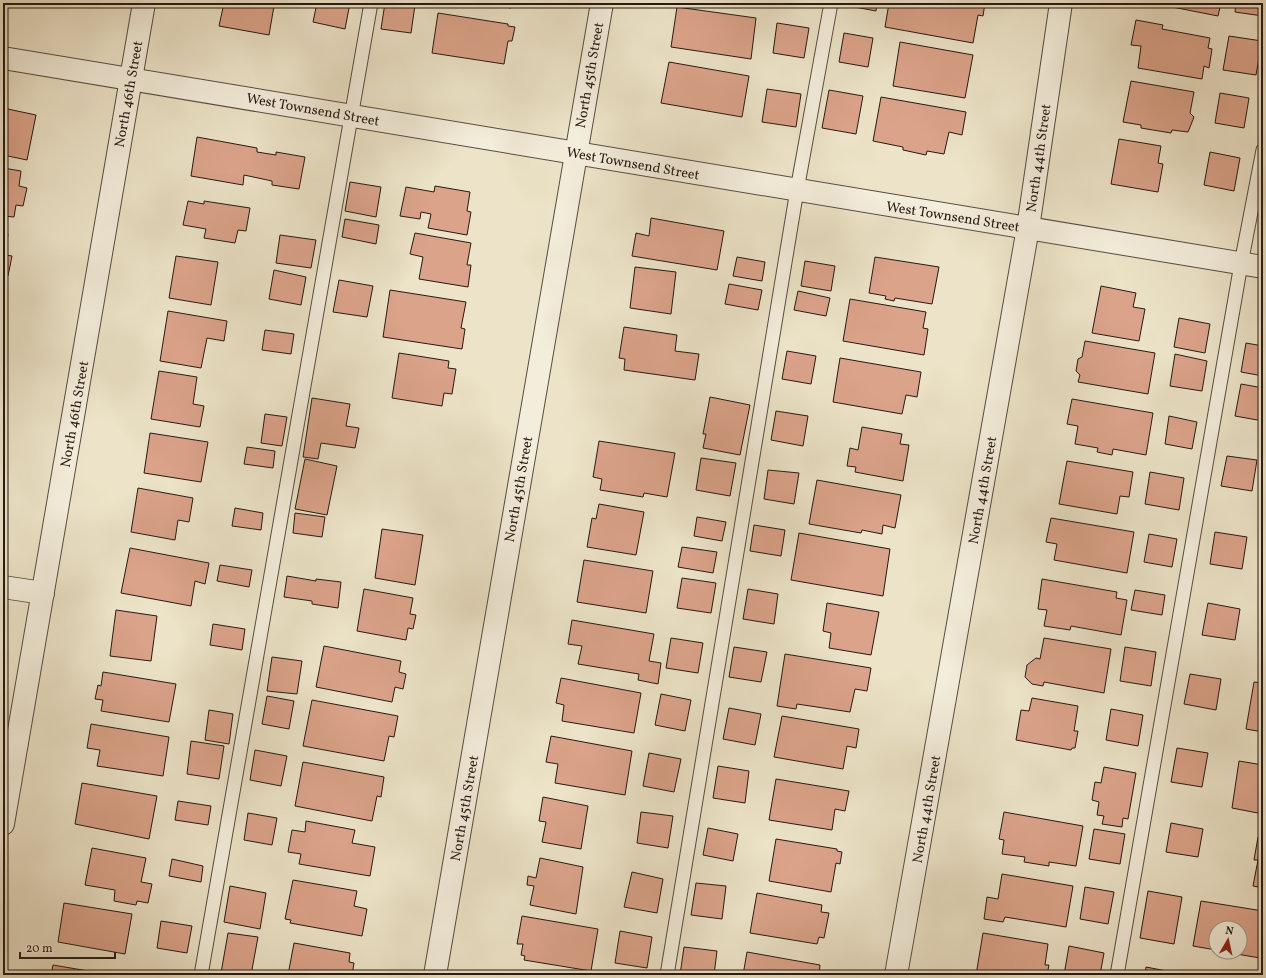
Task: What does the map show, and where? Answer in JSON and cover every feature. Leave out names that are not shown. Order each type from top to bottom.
[{"type":"street","name":"North 46th Street","points":[[3,824],[144,3]]},
{"type":"street","name":"North 45th Street","points":[[435,975],[575,153],[602,3]]},
{"type":"street","name":"North 44th Street","points":[[896,975],[1028,228],[1061,3]]},
{"type":"street","name":"West Townsend Street","points":[[3,58],[131,78],[1263,267]]},
{"type":"street","points":[[3,587],[43,593]]},
{"type":"lane","points":[[201,975],[371,3]]},
{"type":"lane","points":[[667,975],[797,190],[831,3]]},
{"type":"lane","points":[[1117,975],[1241,264],[1263,150]]},
{"type":"building","points":[[224,3],[281,3],[280,7],[274,6],[269,35],[219,26]]},
{"type":"building","points":[[317,3],[350,3],[345,29],[313,22]]},
{"type":"building","points":[[385,3],[415,5],[411,33],[381,29]]},
{"type":"building","points":[[480,3],[512,3],[511,8]]},
{"type":"building","points":[[845,3],[877,3],[876,11],[844,5]]},
{"type":"building","points":[[889,3],[985,3],[983,16],[978,15],[973,43],[885,27]]},
{"type":"building","points":[[1152,3],[1221,3],[1218,16]]},
{"type":"building","points":[[1236,3],[1263,3],[1263,16],[1235,12]]},
{"type":"building","points":[[677,7],[756,18],[751,59],[671,47]]},
{"type":"building","points":[[438,13],[508,24],[508,26],[515,27],[512,41],[508,41],[504,64],[432,53]]},
{"type":"building","points":[[1136,20],[1163,25],[1162,29],[1210,38],[1208,48],[1212,49],[1209,68],[1204,66],[1202,79],[1138,68],[1141,46],[1131,45]]},
{"type":"building","points":[[777,23],[809,28],[804,58],[773,53]]},
{"type":"building","points":[[844,33],[873,38],[868,67],[839,62]]},
{"type":"building","points":[[1229,36],[1262,41],[1256,75],[1223,70]]},
{"type":"building","points":[[900,42],[973,55],[965,98],[893,86]]},
{"type":"building","points":[[669,62],[749,76],[742,117],[661,103]]},
{"type":"building","points":[[1131,81],[1194,92],[1190,113],[1194,117],[1188,132],[1172,130],[1171,133],[1141,128],[1141,125],[1123,122]]},
{"type":"building","points":[[767,89],[801,94],[796,127],[762,122]]},
{"type":"building","points":[[829,90],[863,96],[856,134],[822,128]]},
{"type":"building","points":[[1220,93],[1249,98],[1244,128],[1215,123]]},
{"type":"building","points":[[881,97],[966,112],[962,135],[949,132],[944,154],[927,151],[926,155],[903,150],[903,147],[873,141]]},
{"type":"building","points":[[3,108],[36,115],[27,160],[3,155]]},
{"type":"building","points":[[197,137],[257,148],[257,152],[276,155],[276,152],[305,157],[299,189],[272,185],[272,181],[244,175],[243,185],[191,176]]},
{"type":"building","points":[[1119,139],[1161,146],[1158,163],[1163,164],[1158,192],[1111,184]]},
{"type":"building","points":[[1210,152],[1240,158],[1234,191],[1204,185]]},
{"type":"building","points":[[3,168],[21,171],[19,186],[27,188],[23,206],[16,205],[14,217],[3,216]]},
{"type":"building","points":[[350,182],[381,187],[376,217],[345,211]]},
{"type":"building","points":[[435,186],[470,192],[467,211],[471,212],[467,235],[428,228],[431,214],[421,212],[420,219],[400,216],[406,187],[434,192]]},
{"type":"building","points":[[188,201],[204,204],[204,201],[250,208],[246,231],[238,230],[235,243],[204,238],[206,229],[183,225]]},
{"type":"building","points":[[651,218],[724,231],[717,270],[632,256],[636,233],[649,236]]},
{"type":"building","points":[[345,219],[379,225],[376,244],[342,237]]},
{"type":"building","points":[[3,233],[8,234],[5,255],[12,256],[8,276],[3,275]]},
{"type":"building","points":[[415,233],[471,243],[467,265],[471,265],[468,287],[419,279],[423,257],[410,254]]},
{"type":"building","points":[[280,235],[316,240],[311,268],[276,263]]},
{"type":"building","points":[[176,256],[218,262],[211,305],[169,298]]},
{"type":"building","points":[[737,257],[765,262],[762,281],[733,276]]},
{"type":"building","points":[[875,257],[939,267],[932,304],[895,298],[894,301],[885,299],[886,296],[869,293]]},
{"type":"building","points":[[805,261],[835,266],[831,291],[801,286]]},
{"type":"building","points":[[635,267],[676,272],[671,314],[630,308]]},
{"type":"building","points":[[274,270],[306,277],[301,305],[269,299]]},
{"type":"building","points":[[339,280],[373,286],[367,317],[333,312]]},
{"type":"building","points":[[729,284],[762,290],[758,310],[725,304]]},
{"type":"building","points":[[1101,286],[1136,293],[1133,307],[1145,309],[1139,341],[1092,333]]},
{"type":"building","points":[[390,290],[466,302],[461,328],[465,329],[462,349],[383,337]]},
{"type":"building","points":[[798,291],[830,298],[826,316],[794,310]]},
{"type":"building","points":[[850,299],[926,312],[923,328],[928,329],[924,355],[843,341]]},
{"type":"building","points":[[168,311],[227,321],[224,341],[207,338],[201,368],[160,361]]},
{"type":"building","points":[[1179,318],[1210,324],[1205,353],[1174,347]]},
{"type":"building","points":[[624,327],[677,335],[675,351],[699,354],[695,380],[624,370],[625,359],[619,358]]},
{"type":"building","points":[[265,330],[294,334],[291,354],[262,350]]},
{"type":"building","points":[[1085,341],[1155,353],[1148,394],[1078,382],[1080,375],[1076,371],[1078,359],[1082,357]]},
{"type":"building","points":[[1246,343],[1263,346],[1263,376],[1241,372]]},
{"type":"building","points":[[787,351],[816,356],[811,384],[782,379]]},
{"type":"building","points":[[399,353],[449,361],[448,368],[456,369],[452,394],[444,393],[442,406],[392,398]]},
{"type":"building","points":[[1175,354],[1207,361],[1202,391],[1170,386]]},
{"type":"building","points":[[840,358],[921,372],[917,397],[906,395],[902,414],[833,402]]},
{"type":"building","points":[[159,371],[197,377],[193,404],[204,406],[200,427],[151,419]]},
{"type":"building","points":[[1241,384],[1263,388],[1263,421],[1235,416]]},
{"type":"building","points":[[710,397],[750,405],[740,455],[703,448],[706,434],[703,434]]},
{"type":"building","points":[[312,398],[350,404],[346,426],[359,428],[355,448],[321,443],[318,459],[303,457]]},
{"type":"building","points":[[1072,399],[1153,413],[1146,455],[1113,449],[1112,455],[1097,452],[1098,448],[1075,444],[1078,426],[1067,424]]},
{"type":"building","points":[[776,411],[808,416],[803,446],[771,440]]},
{"type":"building","points":[[265,414],[287,417],[282,446],[261,443]]},
{"type":"building","points":[[1169,416],[1197,422],[1192,449],[1165,444]]},
{"type":"building","points":[[862,427],[902,434],[900,444],[909,445],[903,481],[855,472],[856,467],[847,466],[850,448],[858,450]]},
{"type":"building","points":[[150,433],[208,442],[201,482],[144,473]]},
{"type":"building","points":[[599,441],[675,453],[667,497],[644,493],[643,497],[600,490],[602,479],[593,477]]},
{"type":"building","points":[[247,447],[275,451],[273,468],[244,464]]},
{"type":"building","points":[[1227,456],[1257,460],[1252,491],[1221,486]]},
{"type":"building","points":[[701,458],[736,463],[730,496],[696,490]]},
{"type":"building","points":[[305,459],[337,466],[327,515],[295,509]]},
{"type":"building","points":[[1067,461],[1133,472],[1129,497],[1120,496],[1117,514],[1059,504]]},
{"type":"building","points":[[768,470],[799,473],[794,504],[764,499]]},
{"type":"building","points":[[1150,472],[1184,478],[1179,510],[1145,504]]},
{"type":"building","points":[[817,480],[901,495],[895,528],[883,525],[882,534],[862,530],[861,533],[809,524]]},
{"type":"building","points":[[138,488],[193,498],[189,522],[178,520],[175,540],[131,532]]},
{"type":"building","points":[[599,504],[644,512],[636,555],[587,547],[592,518],[596,519]]},
{"type":"building","points":[[235,508],[263,513],[261,530],[232,526]]},
{"type":"building","points":[[295,513],[325,517],[322,537],[293,533]]},
{"type":"building","points":[[697,517],[726,522],[722,541],[694,536]]},
{"type":"building","points":[[1051,518],[1134,532],[1127,573],[1054,560],[1057,544],[1046,542]]},
{"type":"building","points":[[754,525],[785,530],[781,556],[750,551]]},
{"type":"building","points":[[382,529],[423,535],[415,585],[375,578]]},
{"type":"building","points":[[1215,532],[1247,537],[1242,569],[1210,564]]},
{"type":"building","points":[[799,533],[890,549],[883,596],[791,580]]},
{"type":"building","points":[[1149,534],[1177,539],[1172,567],[1144,562]]},
{"type":"building","points":[[682,547],[717,552],[713,573],[678,567]]},
{"type":"building","points":[[130,548],[209,563],[205,584],[195,581],[191,606],[121,593]]},
{"type":"building","points":[[584,560],[653,571],[646,613],[577,602]]},
{"type":"building","points":[[220,565],[252,570],[249,587],[217,581]]},
{"type":"building","points":[[287,576],[316,581],[316,579],[341,582],[338,608],[312,604],[312,601],[284,597]]},
{"type":"building","points":[[682,578],[716,583],[711,613],[677,608]]},
{"type":"building","points":[[1042,579],[1117,592],[1116,598],[1127,600],[1121,635],[1071,626],[1070,630],[1044,626],[1047,610],[1038,609]]},
{"type":"building","points":[[364,589],[413,598],[410,614],[416,615],[413,629],[408,628],[406,640],[357,631]]},
{"type":"building","points":[[748,589],[778,594],[774,624],[743,619]]},
{"type":"building","points":[[1135,590],[1165,595],[1162,615],[1131,610]]},
{"type":"building","points":[[827,603],[879,612],[871,655],[829,648],[831,633],[823,631]]},
{"type":"building","points":[[1208,603],[1240,609],[1235,640],[1202,635]]},
{"type":"building","points":[[116,610],[157,616],[151,661],[110,656]]},
{"type":"building","points":[[572,620],[654,634],[649,661],[661,663],[658,684],[638,680],[639,674],[578,664],[582,646],[568,644]]},
{"type":"building","points":[[213,624],[245,629],[242,650],[210,645]]},
{"type":"building","points":[[671,638],[703,643],[698,673],[666,668]]},
{"type":"building","points":[[1044,638],[1111,649],[1104,693],[1044,682],[1043,686],[1032,684],[1025,677],[1027,665],[1036,658],[1040,659]]},
{"type":"building","points":[[324,646],[401,661],[399,672],[406,674],[403,689],[395,687],[392,702],[316,687]]},
{"type":"building","points":[[734,647],[767,652],[761,682],[729,677]]},
{"type":"building","points":[[1125,647],[1156,652],[1151,686],[1120,681]]},
{"type":"building","points":[[785,654],[871,668],[867,691],[855,689],[850,712],[797,704],[796,709],[777,706]]},
{"type":"building","points":[[272,657],[302,661],[297,694],[267,691]]},
{"type":"building","points":[[103,672],[176,684],[169,722],[101,711],[103,700],[95,699],[98,685],[101,686]]},
{"type":"building","points":[[1190,674],[1221,679],[1216,710],[1184,704]]},
{"type":"building","points":[[561,678],[641,693],[634,733],[562,721],[564,705],[556,703]]},
{"type":"building","points":[[1254,682],[1263,683],[1263,732],[1246,729]]},
{"type":"building","points":[[661,694],[691,700],[685,731],[655,725]]},
{"type":"building","points":[[267,696],[294,701],[289,729],[262,724]]},
{"type":"building","points":[[1032,698],[1078,706],[1074,731],[1078,731],[1075,748],[1072,748],[1071,750],[1016,740],[1021,710],[1029,711]]},
{"type":"building","points":[[312,700],[398,716],[394,737],[389,736],[384,761],[303,746]]},
{"type":"building","points":[[729,708],[761,714],[755,745],[723,739]]},
{"type":"building","points":[[1111,709],[1143,715],[1138,746],[1106,740]]},
{"type":"building","points":[[209,710],[233,714],[229,744],[205,740]]},
{"type":"building","points":[[782,716],[859,729],[856,748],[847,746],[843,769],[774,757]]},
{"type":"building","points":[[91,724],[169,737],[163,776],[97,766],[100,750],[87,748]]},
{"type":"building","points":[[551,736],[632,751],[625,795],[555,783],[558,764],[546,762]]},
{"type":"building","points":[[191,741],[224,746],[219,779],[187,774]]},
{"type":"building","points":[[1177,748],[1208,753],[1202,787],[1171,782]]},
{"type":"building","points":[[255,750],[287,756],[281,786],[250,780]]},
{"type":"building","points":[[649,753],[681,759],[674,792],[643,786]]},
{"type":"building","points":[[1239,761],[1263,765],[1263,814],[1232,808]]},
{"type":"building","points":[[303,762],[384,777],[381,797],[377,796],[372,821],[295,806]]},
{"type":"building","points":[[718,766],[749,771],[745,803],[713,798]]},
{"type":"building","points":[[1104,767],[1136,773],[1128,819],[1123,818],[1122,827],[1102,824],[1104,816],[1097,815],[1099,802],[1092,800],[1095,782],[1101,783]]},
{"type":"building","points":[[776,779],[849,791],[845,811],[835,809],[832,830],[769,820]]},
{"type":"building","points":[[82,783],[157,796],[149,839],[75,824]]},
{"type":"building","points":[[543,797],[588,806],[581,849],[542,842],[546,822],[539,821]]},
{"type":"building","points":[[178,801],[211,806],[208,825],[175,820]]},
{"type":"building","points":[[641,812],[673,816],[668,848],[637,843]]},
{"type":"building","points":[[1004,812],[1083,826],[1076,866],[1049,862],[1049,866],[1024,862],[1025,857],[1002,854],[1004,840],[999,839]]},
{"type":"building","points":[[248,813],[277,818],[272,845],[244,840]]},
{"type":"building","points":[[306,821],[355,830],[352,843],[375,847],[370,876],[299,864],[301,854],[288,852],[292,830],[305,832]]},
{"type":"building","points":[[1171,823],[1203,829],[1198,857],[1166,852]]},
{"type":"building","points":[[708,828],[738,834],[733,861],[703,855]]},
{"type":"building","points":[[1094,829],[1125,834],[1120,864],[1089,859]]},
{"type":"building","points":[[1258,837],[1263,838],[1263,888],[1253,886],[1258,860],[1254,860]]},
{"type":"building","points":[[776,839],[837,849],[837,851],[842,852],[840,864],[836,863],[831,892],[769,881]]},
{"type":"building","points":[[92,848],[146,858],[141,882],[152,884],[148,903],[137,901],[136,905],[114,901],[115,890],[85,885]]},
{"type":"building","points":[[540,858],[583,867],[576,914],[530,905],[534,886],[527,885],[528,876],[536,878]]},
{"type":"building","points":[[172,859],[203,866],[201,882],[169,876]]},
{"type":"building","points":[[632,872],[663,879],[657,913],[624,907]]},
{"type":"building","points":[[1002,874],[1073,886],[1066,927],[1005,917],[1003,922],[984,919],[987,897],[998,899]]},
{"type":"building","points":[[293,880],[357,891],[354,906],[367,909],[362,936],[290,923],[291,920],[285,919]]},
{"type":"building","points":[[696,883],[726,886],[722,919],[691,915]]},
{"type":"building","points":[[230,886],[266,893],[260,929],[224,922]]},
{"type":"building","points":[[1085,887],[1114,892],[1108,924],[1080,919]]},
{"type":"building","points":[[1148,891],[1182,897],[1174,944],[1140,938]]},
{"type":"building","points":[[757,893],[822,905],[821,912],[829,913],[824,938],[819,937],[817,944],[750,933]]},
{"type":"building","points":[[1201,901],[1263,911],[1263,955],[1260,955],[1260,958],[1248,956],[1248,920],[1208,920],[1208,949],[1193,946]]},
{"type":"building","points":[[64,903],[132,914],[125,954],[58,942]]},
{"type":"building","points":[[522,916],[598,929],[591,971],[524,960],[525,956],[521,955],[523,944],[517,944]]},
{"type":"building","points":[[161,921],[192,926],[187,953],[157,948]]},
{"type":"building","points":[[620,931],[652,937],[647,968],[615,963]]},
{"type":"building","points":[[228,933],[258,937],[251,975],[221,973]]},
{"type":"building","points":[[983,933],[1048,944],[1045,965],[1049,965],[1047,975],[976,975]]},
{"type":"building","points":[[294,943],[350,953],[349,962],[354,963],[352,975],[288,975]]},
{"type":"building","points":[[1069,946],[1104,953],[1100,975],[1064,975]]},
{"type":"building","points":[[684,947],[717,951],[714,975],[680,975]]},
{"type":"building","points":[[747,952],[820,965],[819,975],[743,975]]},
{"type":"building","points":[[53,965],[112,975],[51,975]]},
{"type":"building","points":[[1146,967],[1177,973],[1176,975],[1145,975]]}]
